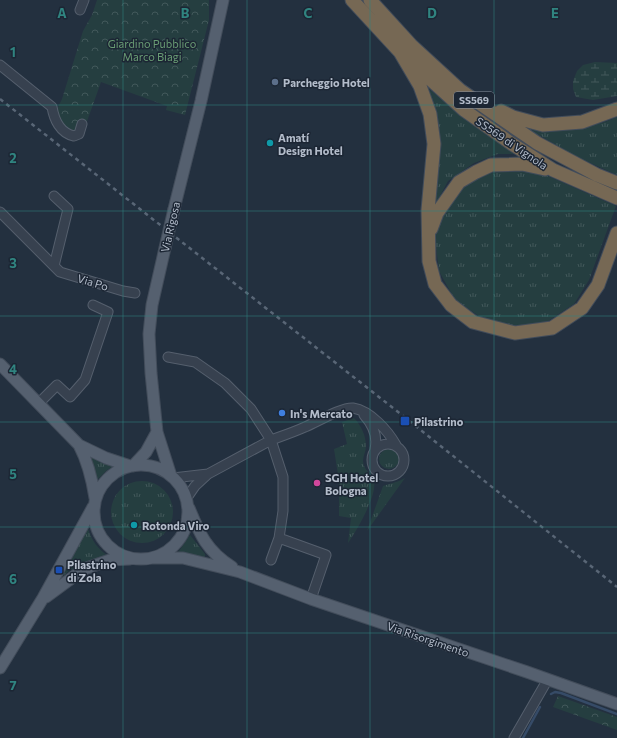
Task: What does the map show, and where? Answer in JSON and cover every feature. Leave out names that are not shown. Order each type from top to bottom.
[{"type":"highway","name":"SS569 di Vignola","points":[[352,0],[400,52],[464,110],[512,144],[553,170],[617,198]]},
{"type":"highway","name":"SS569 di Vignola","points":[[370,0],[411,45],[460,90],[537,143],[597,175],[617,183]]},
{"type":"highway","points":[[400,52],[420,86],[430,114],[434,144],[428,210],[429,261],[435,284],[452,305],[473,322],[515,334],[552,328],[582,308],[598,285],[617,233]]},
{"type":"highway","points":[[460,90],[513,118],[543,125],[582,122],[617,109]]},
{"type":"highway","points":[[429,236],[437,213],[459,182],[476,172],[491,165],[522,164],[553,170]]},
{"type":"main road","name":"Via Rigosa","points":[[218,0],[218,25]]},
{"type":"main road","name":"Via Rigosa","points":[[172,477],[157,432],[149,334],[152,304],[201,101],[223,0]]},
{"type":"main road","points":[[0,364],[79,445],[87,461],[92,479],[95,501],[94,518],[97,530],[104,541],[113,550],[124,556],[137,559]]},
{"type":"main road","points":[[132,466],[146,452],[157,432]]},
{"type":"main road","points":[[79,445],[106,458],[132,466]]},
{"type":"main road","points":[[0,668],[44,598],[106,480],[117,471],[132,466],[145,465],[159,469],[172,477],[178,484],[187,501],[188,516],[185,530],[177,542],[166,552],[153,558],[110,560],[84,569],[44,598]]},
{"type":"main road","name":"Via Risorgimento","points":[[187,501],[199,534],[207,545],[225,563],[240,572]]},
{"type":"main road","name":"Via Risorgimento","points":[[153,558],[183,558],[240,572],[311,599],[548,679],[617,704]]},
{"type":"street","points":[[80,10],[84,0]]},
{"type":"street","points":[[0,65],[52,107],[53,114],[59,127],[74,136],[79,134],[82,124]]},
{"type":"street","points":[[54,196],[68,209],[54,266]]},
{"type":"street","name":"Via Po","points":[[0,212],[60,272],[123,291],[135,293]]},
{"type":"street","points":[[39,403],[57,385],[70,397],[85,380],[108,312],[93,305]]},
{"type":"street","points":[[168,357],[195,362],[226,383],[251,409],[271,440],[283,477],[283,511],[279,538],[271,560]]},
{"type":"street","points":[[187,501],[195,486],[208,474],[271,440],[306,427],[343,409],[352,408],[359,410],[373,418],[382,426],[403,453],[404,462],[400,471],[391,476],[381,475],[374,468],[372,458],[377,442],[371,424],[359,410]]},
{"type":"street","points":[[375,449],[385,444],[391,443],[396,445]]},
{"type":"street","points":[[172,477],[208,474]]},
{"type":"street","points":[[279,538],[326,555],[311,599]]},
{"type":"street","points":[[514,738],[548,679]]},
{"type":"green space","name":"Giardino Pubblico Marco Biagi","points":[[97,0],[209,0],[209,20],[185,115],[166,110],[167,106],[101,82],[85,127],[72,131],[63,124],[56,111],[62,99],[83,31],[92,15]]},
{"type":"green space","points":[[595,62],[617,63],[617,96],[593,100],[576,97],[573,89],[573,81],[577,71],[583,65]]},
{"type":"green space","points":[[422,83],[469,120],[519,154],[498,154],[474,163],[448,181],[433,209],[435,187]]},
{"type":"green space","points":[[617,117],[617,175],[575,156],[525,127],[583,127],[606,122]]},
{"type":"green space","points":[[514,168],[539,172],[616,206],[589,280],[574,304],[548,321],[515,327],[482,318],[455,300],[439,271],[435,238],[442,212],[463,186],[487,171]]},
{"type":"green space","points":[[354,418],[363,431],[366,442],[366,450],[363,464],[373,479],[374,488],[365,514],[348,543],[351,518],[339,516],[339,481],[334,449],[347,444],[342,422]]},
{"type":"green space","points":[[389,449],[396,452],[399,459],[396,466],[389,469],[382,466],[379,459],[382,452]]},
{"type":"green space","points":[[90,455],[113,466],[97,480]]},
{"type":"green space","points":[[405,478],[367,531],[383,486]]},
{"type":"green space","points":[[136,481],[148,481],[164,490],[171,500],[173,512],[171,524],[164,534],[148,543],[136,543],[125,538],[116,529],[111,518],[111,506],[116,495],[125,486]]},
{"type":"green space","points":[[88,529],[91,537],[101,551],[108,556],[80,565],[70,570],[58,580],[57,576]]},
{"type":"green space","points":[[190,535],[205,554],[204,558],[177,554]]},
{"type":"green space","points":[[558,696],[617,717],[617,730],[553,707]]},
{"type":"waterway","points":[[551,694],[555,692],[561,693],[617,714]]},
{"type":"waterway","points":[[523,738],[540,707]]},
{"type":"railway","points":[[0,99],[407,419],[617,587]]},
{"type":"place","name":"Parcheggio Hotel","points":[[275,82]]},
{"type":"place","name":"Amatí Design Hotel","points":[[270,143]]},
{"type":"place","name":"In's Mercato","points":[[282,413]]},
{"type":"place","name":"Pilastrino","points":[[405,421]]},
{"type":"place","name":"SGH Hotel Bologna","points":[[317,483]]},
{"type":"place","name":"Rotonda Viro","points":[[134,525]]},
{"type":"place","name":"Pilastrino di Zola","points":[[59,570]]}]
